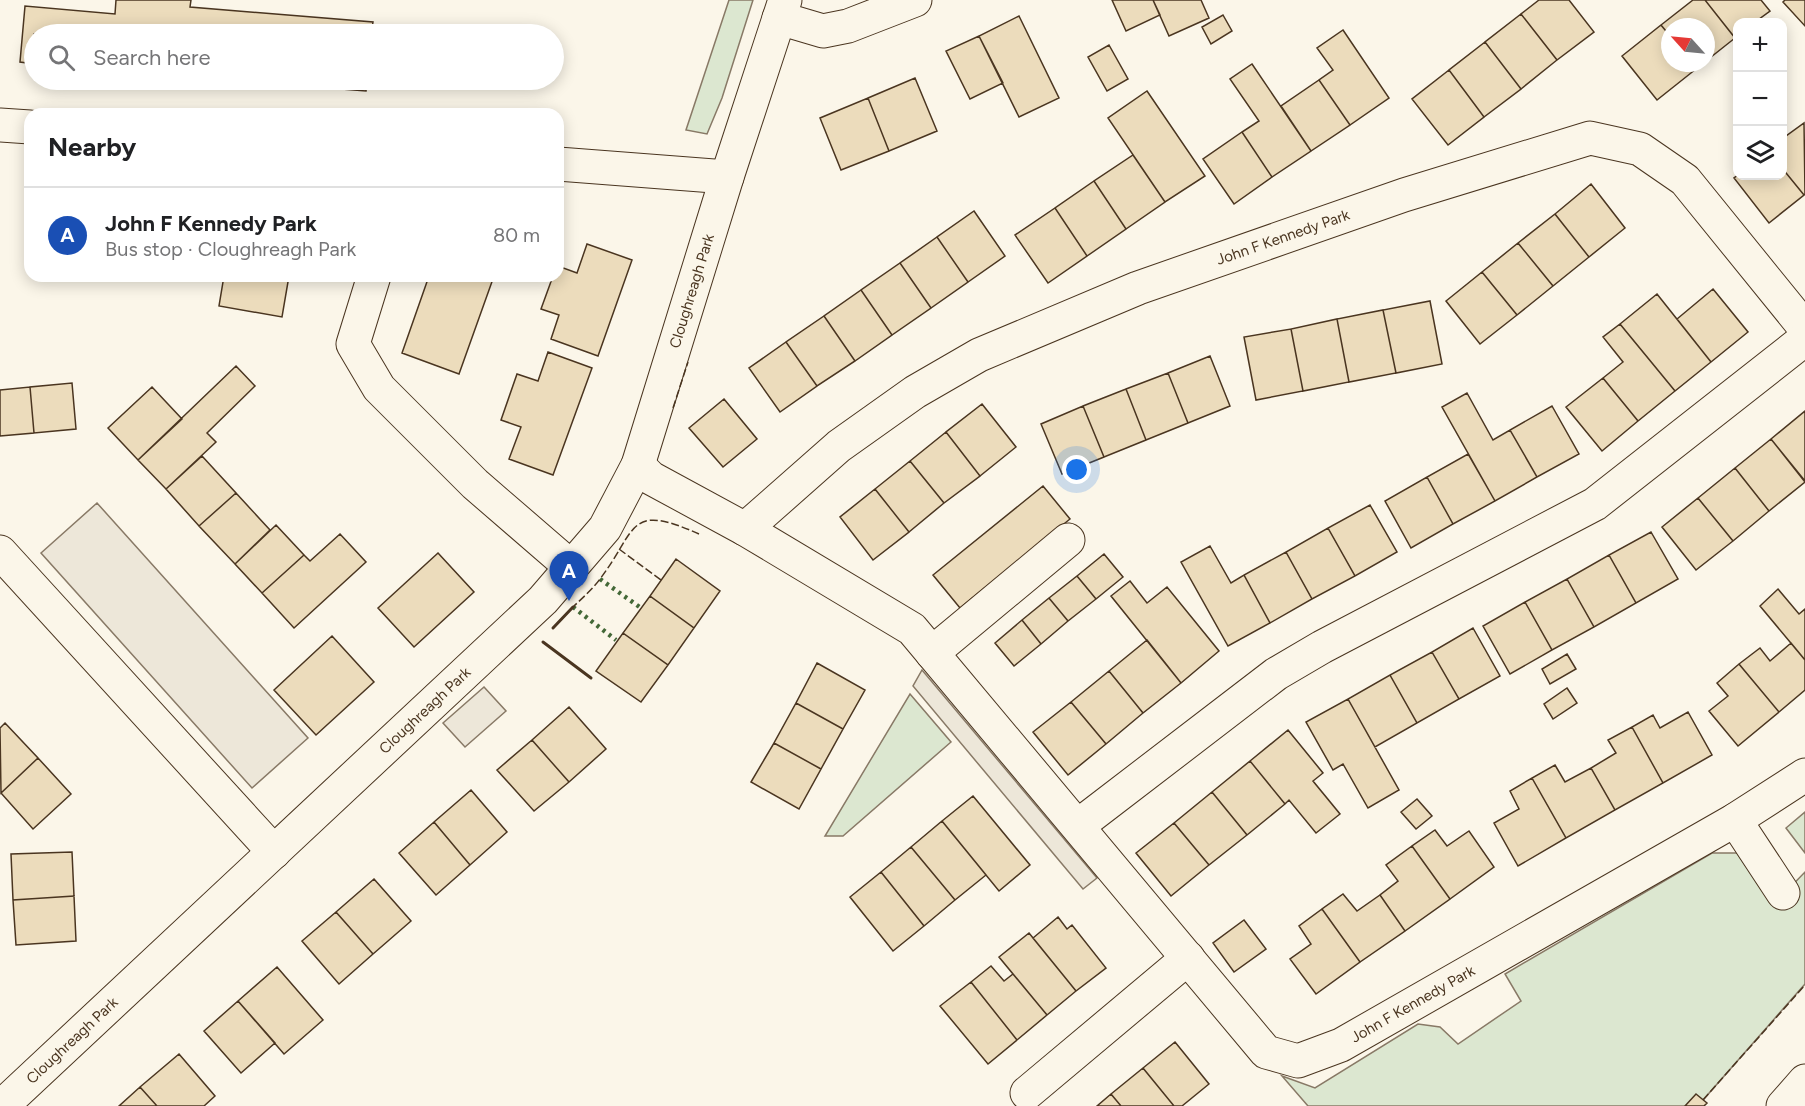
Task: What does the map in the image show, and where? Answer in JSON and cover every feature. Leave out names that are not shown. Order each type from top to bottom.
[{"type":"street","points":[[782,9],[823,31],[848,26],[915,0]]},
{"type":"street","name":"Cloughreagh Park","points":[[2,1106],[543,600],[605,528],[638,465],[727,177],[782,9]]},
{"type":"street","points":[[0,125],[24,126]]},
{"type":"street","name":"John F Kennedy Park","points":[[745,529],[839,446],[915,393],[979,355],[1138,288],[1404,195],[1590,138],[1640,149],[1685,180],[1805,328]]},
{"type":"street","points":[[564,164],[727,177]]},
{"type":"street","points":[[372,282],[353,344],[379,388],[475,484],[571,567]]},
{"type":"street","points":[[1079,825],[1276,674],[1322,646],[1595,504],[1805,339]]},
{"type":"street","name":"John F Kennedy Park","points":[[638,465],[651,478],[745,529],[912,629],[1079,825],[1126,886],[1266,1052],[1298,1061],[1341,1045],[1735,820],[1805,775]]},
{"type":"street","points":[[932,653],[1068,540]]},
{"type":"street","points":[[0,552],[274,852]]},
{"type":"street","points":[[1735,820],[1784,893]]},
{"type":"street","points":[[1027,1093],[1188,958]]},
{"type":"street","points":[[1783,1106],[1805,1081]]},
{"type":"green space","points":[[729,0],[753,0],[722,98],[707,134],[686,130]]},
{"type":"green space","points":[[910,694],[951,742],[843,836],[825,836]]},
{"type":"green space","points":[[1805,812],[1805,853],[1786,828]]},
{"type":"green space","points":[[1712,853],[1737,853],[1773,905],[1805,872],[1805,984],[1703,1100],[1686,1106],[1308,1106],[1282,1076],[1315,1088],[1418,1024],[1440,1027],[1458,1044],[1521,1001],[1505,974]]},
{"type":"shaded area","points":[[97,503],[308,738],[252,788],[41,553]]},
{"type":"shaded area","points":[[922,670],[1097,878],[1083,889],[913,686]]},
{"type":"shaded area","points":[[484,687],[506,711],[465,747],[443,723]]},
{"type":"building","points":[[116,0],[191,0],[190,7],[373,22],[373,24],[24,24],[24,63],[20,62],[25,6],[115,14]]},
{"type":"building","points":[[1112,0],[1153,0],[1160,15],[1126,31]]},
{"type":"building","points":[[1153,0],[1201,0],[1209,18],[1169,36]]},
{"type":"building","points":[[1539,0],[1569,0],[1594,32],[1557,60],[1521,14]]},
{"type":"building","points":[[1693,0],[1705,0],[1733,35],[1733,40],[1715,54],[1715,18],[1670,18]]},
{"type":"building","points":[[1705,0],[1761,0],[1770,11],[1760,18],[1733,18],[1733,35]]},
{"type":"building","points":[[1785,0],[1805,0],[1805,26],[1783,2]]},
{"type":"building","points":[[1521,14],[1557,60],[1521,89],[1485,42]]},
{"type":"building","points":[[1223,15],[1232,31],[1211,44],[1202,27]]},
{"type":"building","points":[[1019,16],[1059,98],[1019,117],[979,36]]},
{"type":"building","points":[[1661,25],[1661,72],[1692,72],[1657,100],[1622,56]]},
{"type":"building","points":[[1343,30],[1389,98],[1350,125],[1319,80],[1333,70],[1317,48]]},
{"type":"building","points":[[979,36],[1003,83],[970,99],[946,51]]},
{"type":"building","points":[[1485,42],[1521,89],[1484,117],[1449,70]]},
{"type":"building","points":[[1109,45],[1128,79],[1107,91],[1088,57]]},
{"type":"building","points":[[1252,64],[1311,151],[1272,177],[1242,132],[1259,121],[1230,79]]},
{"type":"building","points":[[1449,70],[1484,117],[1448,145],[1412,99]]},
{"type":"building","points":[[915,78],[937,131],[889,151],[868,98]]},
{"type":"building","points":[[1319,80],[1350,125],[1311,151],[1281,106]]},
{"type":"building","points":[[1147,91],[1205,176],[1165,202],[1108,118]]},
{"type":"building","points":[[868,98],[889,151],[841,170],[820,118]]},
{"type":"building","points":[[1804,123],[1804,195],[1787,174],[1787,135]]},
{"type":"building","points":[[1242,132],[1272,177],[1234,204],[1203,159]]},
{"type":"building","points":[[1133,155],[1165,202],[1126,229],[1094,181]]},
{"type":"building","points":[[1787,174],[1804,195],[1769,223],[1736,180],[1787,180]]},
{"type":"building","points":[[1094,181],[1126,229],[1087,256],[1055,208]]},
{"type":"building","points":[[1591,184],[1625,228],[1589,257],[1555,214]]},
{"type":"building","points":[[1055,208],[1087,256],[1048,283],[1015,235]]},
{"type":"building","points":[[974,211],[1005,256],[968,282],[937,237]]},
{"type":"building","points":[[1555,214],[1589,257],[1553,286],[1518,243]]},
{"type":"building","points":[[937,237],[968,282],[931,308],[900,263]]},
{"type":"building","points":[[1518,243],[1553,286],[1517,315],[1482,272]]},
{"type":"building","points":[[587,244],[632,260],[598,356],[551,339],[559,315],[541,309],[551,282],[564,282],[564,268],[577,273]]},
{"type":"building","points":[[900,263],[931,308],[892,335],[861,290]]},
{"type":"building","points":[[1482,272],[1517,315],[1480,344],[1446,301]]},
{"type":"building","points":[[223,282],[288,282],[282,317],[219,306]]},
{"type":"building","points":[[427,282],[492,282],[459,374],[402,353]]},
{"type":"building","points":[[1713,289],[1748,332],[1711,362],[1677,319]]},
{"type":"building","points":[[861,290],[892,335],[855,361],[824,316]]},
{"type":"building","points":[[1657,294],[1711,362],[1675,391],[1620,324]]},
{"type":"building","points":[[1430,301],[1442,364],[1396,373],[1383,310]]},
{"type":"building","points":[[1383,310],[1396,373],[1349,382],[1337,319]]},
{"type":"building","points":[[824,316],[855,361],[817,386],[786,342]]},
{"type":"building","points":[[1337,319],[1349,382],[1303,391],[1291,329]]},
{"type":"building","points":[[1620,324],[1675,391],[1638,421],[1603,378],[1623,362],[1603,337]]},
{"type":"building","points":[[1291,329],[1303,391],[1256,400],[1244,337]]},
{"type":"building","points":[[786,342],[817,386],[780,412],[749,368]]},
{"type":"building","points":[[548,352],[592,368],[553,475],[509,459],[521,427],[501,420],[517,374],[538,381]]},
{"type":"building","points":[[1210,356],[1230,406],[1188,423],[1168,373]]},
{"type":"building","points":[[236,366],[255,386],[207,433],[216,442],[166,489],[138,460]]},
{"type":"building","points":[[1168,373],[1188,423],[1146,440],[1126,389]]},
{"type":"building","points":[[1603,378],[1638,421],[1602,451],[1566,407]]},
{"type":"building","points":[[72,383],[76,429],[34,433],[30,387]]},
{"type":"building","points":[[30,387],[34,433],[0,436],[0,390]]},
{"type":"building","points":[[152,387],[182,419],[138,460],[108,428]]},
{"type":"building","points":[[1126,389],[1146,440],[1104,457],[1083,406]]},
{"type":"building","points":[[1467,393],[1493,440],[1510,430],[1537,477],[1495,501],[1442,407]]},
{"type":"building","points":[[724,399],[757,439],[723,467],[689,428]]},
{"type":"building","points":[[982,404],[1016,447],[980,476],[946,432]]},
{"type":"building","points":[[1083,406],[1104,457],[1062,474],[1041,424]]},
{"type":"building","points":[[1552,406],[1579,454],[1537,477],[1510,430]]},
{"type":"building","points":[[1805,411],[1805,481],[1771,439]]},
{"type":"building","points":[[946,432],[980,476],[944,503],[910,461]]},
{"type":"building","points":[[1771,439],[1805,482],[1769,511],[1735,468]]},
{"type":"building","points":[[1468,454],[1495,501],[1453,524],[1427,477]]},
{"type":"building","points":[[202,456],[236,493],[199,526],[166,489]]},
{"type":"building","points":[[910,461],[944,503],[909,532],[875,489]]},
{"type":"building","points":[[1735,468],[1769,511],[1733,541],[1698,498]]},
{"type":"building","points":[[1427,477],[1453,524],[1411,548],[1385,501]]},
{"type":"building","points":[[1043,486],[1070,519],[960,608],[933,575]]},
{"type":"building","points":[[875,489],[909,532],[873,560],[840,517]]},
{"type":"building","points":[[236,493],[270,530],[235,564],[199,526]]},
{"type":"building","points":[[1698,498],[1733,541],[1696,570],[1662,527]]},
{"type":"building","points":[[1370,505],[1397,552],[1355,576],[1328,528]]},
{"type":"building","points":[[276,525],[304,555],[262,593],[235,564]]},
{"type":"building","points":[[1328,528],[1355,576],[1312,599],[1286,552]]},
{"type":"building","points":[[1651,532],[1678,579],[1636,603],[1609,555]]},
{"type":"building","points":[[340,534],[366,562],[294,628],[262,593],[304,555],[310,561]]},
{"type":"building","points":[[1210,546],[1231,583],[1244,575],[1270,623],[1228,646],[1181,562]]},
{"type":"building","points":[[1286,552],[1312,599],[1270,623],[1244,575]]},
{"type":"building","points":[[438,553],[474,592],[414,647],[378,608]]},
{"type":"building","points":[[1104,554],[1123,577],[1096,599],[1077,576]]},
{"type":"building","points":[[1609,555],[1636,603],[1594,627],[1567,579]]},
{"type":"building","points":[[676,559],[720,591],[694,628],[650,596]]},
{"type":"building","points":[[1077,576],[1096,599],[1068,621],[1049,598]]},
{"type":"building","points":[[1567,579],[1594,627],[1552,650],[1525,602]]},
{"type":"building","points":[[1130,581],[1147,603],[1167,587],[1219,651],[1181,683],[1111,596]]},
{"type":"building","points":[[1778,589],[1799,614],[1805,609],[1805,660],[1760,606]]},
{"type":"building","points":[[650,596],[694,628],[668,665],[623,633]]},
{"type":"building","points":[[1049,598],[1068,621],[1041,644],[1022,620]]},
{"type":"building","points":[[1525,602],[1552,650],[1510,674],[1483,626]]},
{"type":"building","points":[[1022,620],[1041,644],[1014,666],[995,643]]},
{"type":"building","points":[[1473,628],[1500,676],[1459,699],[1432,652]]},
{"type":"building","points":[[623,633],[668,665],[641,702],[596,671]]},
{"type":"building","points":[[332,636],[374,682],[316,735],[274,690]]},
{"type":"building","points":[[1147,640],[1181,683],[1143,713],[1109,671]]},
{"type":"building","points":[[1791,643],[1805,660],[1805,690],[1779,712],[1739,664],[1760,648],[1770,661]]},
{"type":"building","points":[[1432,652],[1459,699],[1417,723],[1390,675]]},
{"type":"building","points":[[1567,654],[1576,669],[1550,684],[1542,669]]},
{"type":"building","points":[[817,663],[865,690],[843,729],[796,703]]},
{"type":"building","points":[[1739,664],[1779,712],[1738,746],[1709,711],[1728,696],[1717,683]]},
{"type":"building","points":[[1109,671],[1143,713],[1106,744],[1071,702]]},
{"type":"building","points":[[1390,675],[1417,723],[1375,747],[1348,699]]},
{"type":"building","points":[[1567,688],[1577,703],[1553,719],[1544,704]]},
{"type":"building","points":[[1348,699],[1399,790],[1368,808],[1343,764],[1333,770],[1306,722]]},
{"type":"building","points":[[1071,702],[1106,744],[1068,775],[1033,732]]},
{"type":"building","points":[[796,703],[843,729],[821,769],[774,743]]},
{"type":"building","points":[[569,707],[606,749],[569,782],[532,740]]},
{"type":"building","points":[[1688,712],[1712,755],[1663,783],[1632,727],[1653,715],[1660,728]]},
{"type":"building","points":[[5,723],[38,758],[1,793],[0,728]]},
{"type":"building","points":[[1632,727],[1663,783],[1615,810],[1591,768],[1616,753],[1608,740]]},
{"type":"building","points":[[1288,730],[1323,773],[1313,781],[1340,814],[1316,833],[1289,800],[1285,804],[1250,761]]},
{"type":"building","points":[[532,740],[569,782],[534,811],[497,770]]},
{"type":"building","points":[[774,743],[821,769],[799,809],[751,782]]},
{"type":"building","points":[[38,758],[71,794],[33,829],[1,793]]},
{"type":"building","points":[[1250,761],[1285,804],[1247,835],[1212,792]]},
{"type":"building","points":[[1555,765],[1565,782],[1591,768],[1615,810],[1566,838],[1532,778]]},
{"type":"building","points":[[1532,778],[1566,838],[1518,866],[1494,823],[1519,809],[1510,791]]},
{"type":"building","points":[[471,790],[507,832],[470,865],[434,822]]},
{"type":"building","points":[[1212,792],[1247,835],[1209,865],[1174,823]]},
{"type":"building","points":[[973,796],[1030,865],[999,891],[942,821]]},
{"type":"building","points":[[1417,799],[1432,816],[1416,829],[1401,812]]},
{"type":"building","points":[[942,821],[986,875],[955,900],[911,847]]},
{"type":"building","points":[[434,822],[470,865],[436,895],[399,853]]},
{"type":"building","points":[[1174,823],[1209,865],[1171,896],[1136,853]]},
{"type":"building","points":[[1435,830],[1447,846],[1469,831],[1494,867],[1450,899],[1412,846]]},
{"type":"building","points":[[1412,846],[1450,899],[1405,931],[1380,895],[1398,881],[1386,865]]},
{"type":"building","points":[[911,847],[955,900],[924,926],[881,872]]},
{"type":"building","points":[[72,852],[74,896],[13,900],[11,854]]},
{"type":"building","points":[[881,872],[924,926],[893,951],[850,897]]},
{"type":"building","points":[[374,879],[411,921],[373,954],[336,912]]},
{"type":"building","points":[[1343,894],[1357,911],[1380,895],[1405,931],[1360,962],[1322,909]]},
{"type":"building","points":[[74,896],[76,941],[16,945],[13,900]]},
{"type":"building","points":[[1322,909],[1360,962],[1316,994],[1290,959],[1311,944],[1299,926]]},
{"type":"building","points":[[336,912],[373,954],[339,984],[302,941]]},
{"type":"building","points":[[1058,917],[1067,929],[1072,925],[1106,968],[1076,991],[1033,938]]},
{"type":"building","points":[[1244,920],[1266,949],[1234,972],[1213,943]]},
{"type":"building","points":[[1029,933],[1076,991],[1047,1015],[999,957]]},
{"type":"building","points":[[991,966],[1004,981],[1013,974],[1047,1015],[1017,1040],[971,982]]},
{"type":"building","points":[[277,967],[323,1020],[284,1054],[238,1001]]},
{"type":"building","points":[[971,982],[1017,1040],[988,1064],[940,1006]]},
{"type":"building","points":[[238,1001],[275,1043],[241,1073],[204,1031]]},
{"type":"building","points":[[1175,1042],[1209,1084],[1182,1106],[1174,1106],[1143,1068]]},
{"type":"building","points":[[179,1054],[215,1096],[204,1106],[157,1106],[140,1087]]},
{"type":"building","points":[[1143,1068],[1174,1106],[1121,1106],[1111,1094]]},
{"type":"building","points":[[140,1087],[157,1106],[119,1106]]},
{"type":"building","points":[[1111,1094],[1121,1106],[1097,1106]]},
{"type":"building","points":[[1696,1094],[1707,1103],[1704,1106],[1685,1106]]},
{"type":"hedge","points":[[600,579],[641,608]]},
{"type":"hedge","points":[[573,607],[616,640]]},
{"type":"fence","points":[[673,408],[688,362]]},
{"type":"fence","points":[[571,609],[597,583],[629,534],[637,526],[646,521],[658,520],[699,534]]},
{"type":"fence","points":[[619,549],[661,580]]},
{"type":"fence","points":[[1703,1100],[1805,985]]},
{"type":"wall","points":[[553,628],[573,607]]},
{"type":"wall","points":[[543,642],[591,678]]},
{"type":"place","name":"John F Kennedy Park","points":[[569,601]]}]
